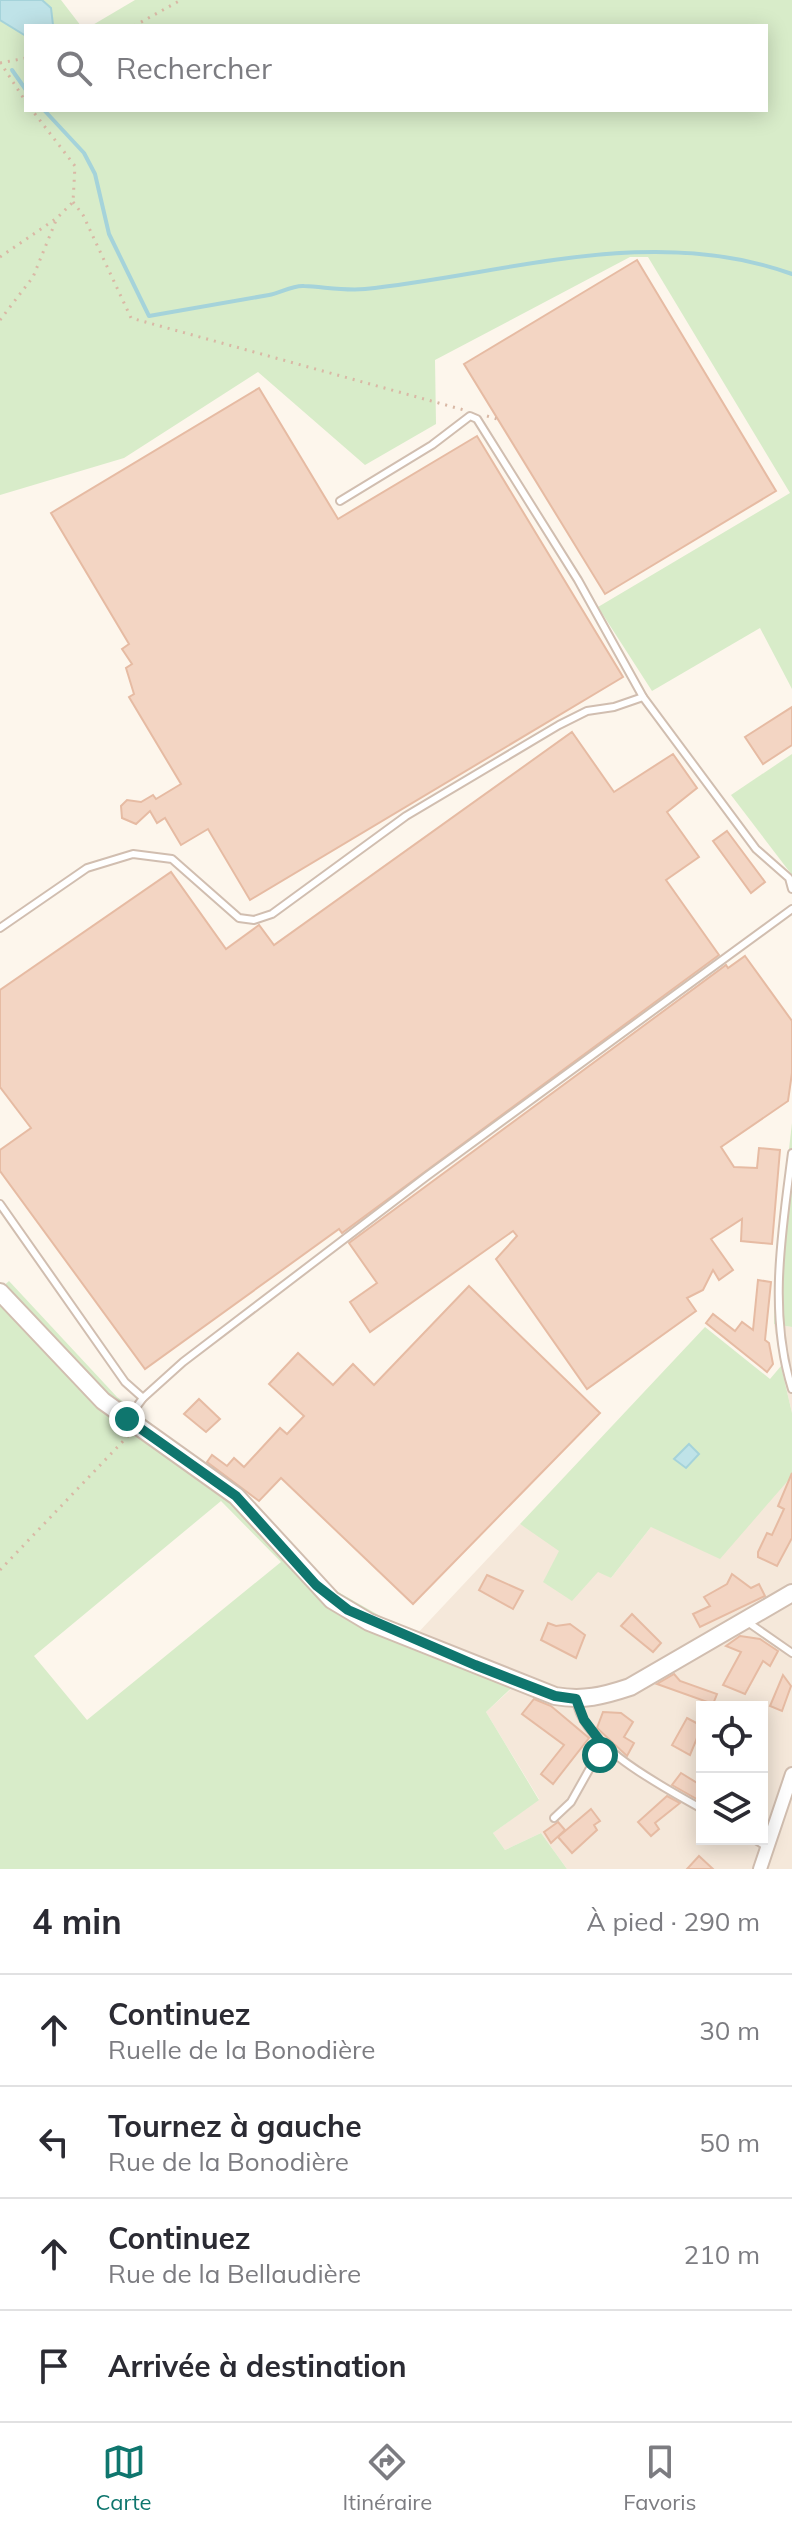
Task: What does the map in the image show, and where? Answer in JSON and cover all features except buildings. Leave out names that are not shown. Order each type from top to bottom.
[{"type":"street","points":[[0,1292],[103,1401],[236,1496],[332,1600],[369,1622],[555,1696],[576,1699],[601,1697],[630,1687],[792,1593]]},
{"type":"street","points":[[760,1869],[792,1774]]},
{"type":"lane","points":[[340,501],[432,445],[470,416],[477,419],[578,580],[643,697],[756,849],[789,878],[792,889]]},
{"type":"lane","points":[[0,928],[87,868],[133,854],[172,859],[239,918],[254,920],[272,914],[406,816],[559,725],[587,711],[614,707],[643,697]]},
{"type":"lane","points":[[133,1424],[143,1398],[183,1362],[427,1176],[792,909]]},
{"type":"lane","points":[[792,1153],[782,1226],[779,1324],[780,1347],[792,1389]]},
{"type":"lane","points":[[0,1204],[125,1382],[143,1398]]},
{"type":"lane","points":[[743,1619],[792,1653]]},
{"type":"lane","points":[[576,1699],[584,1720],[603,1745],[696,1805]]},
{"type":"lane","points":[[554,1818],[571,1802],[603,1745]]},
{"type":"lane","points":[[764,1845],[769,1848]]},
{"type":"path","points":[[138,24],[181,0]]},
{"type":"path","points":[[24,58],[0,63],[24,99]]},
{"type":"path","points":[[34,112],[75,166],[73,202],[83,215],[131,318],[467,410]]},
{"type":"path","points":[[0,257],[57,218],[73,202]]},
{"type":"path","points":[[0,320],[20,298],[33,277],[57,218]]},
{"type":"path","points":[[482,414],[497,419]]},
{"type":"path","points":[[0,1570],[133,1424]]},
{"type":"shaded area","points":[[774,1324],[792,1327],[792,1413],[781,1366]]},
{"type":"shaded area","points":[[792,1476],[792,1869],[567,1869],[541,1833],[505,1850],[493,1833],[539,1799],[486,1712],[524,1677],[415,1636],[520,1524],[611,1578],[651,1527]]},
{"type":"green space","points":[[0,0],[61,0],[79,24],[24,24],[24,112],[768,112],[768,24],[94,24],[135,0],[792,0],[792,689],[760,628],[652,691],[598,607],[790,493],[648,257],[630,257],[435,360],[436,424],[365,465],[258,372],[124,458],[0,495]]},
{"type":"green space","points":[[792,754],[792,875],[731,795]]},
{"type":"green space","points":[[792,1123],[792,1327],[774,1324],[775,1271]]},
{"type":"green space","points":[[9,1281],[117,1397],[259,1507],[333,1589],[415,1636],[524,1676],[486,1712],[539,1800],[493,1833],[505,1850],[541,1833],[567,1869],[0,1869],[0,1289]],"holes":[[[221,1501],[281,1562],[87,1720],[34,1656]]]},
{"type":"green space","points":[[705,1327],[770,1379],[781,1366],[792,1413],[792,1476],[720,1559],[651,1527],[611,1578],[598,1572],[572,1601],[543,1582],[559,1551],[520,1524]]},
{"type":"water","points":[[0,0],[42,0],[51,8],[53,24],[24,24],[24,35],[0,20]]},
{"type":"water","points":[[689,1444],[699,1454],[686,1468],[674,1459]]},
{"type":"waterway","points":[[12,70],[24,87]]},
{"type":"waterway","points":[[46,112],[84,153],[95,174],[109,234],[149,316],[269,295],[300,286],[365,289],[525,264],[632,252],[686,253],[739,259],[792,274]]},
{"type":"route","points":[[127,1419],[236,1496],[316,1585],[348,1610],[369,1622],[475,1665],[555,1696],[576,1699],[577,1709],[592,1734],[603,1745],[600,1755]]}]
